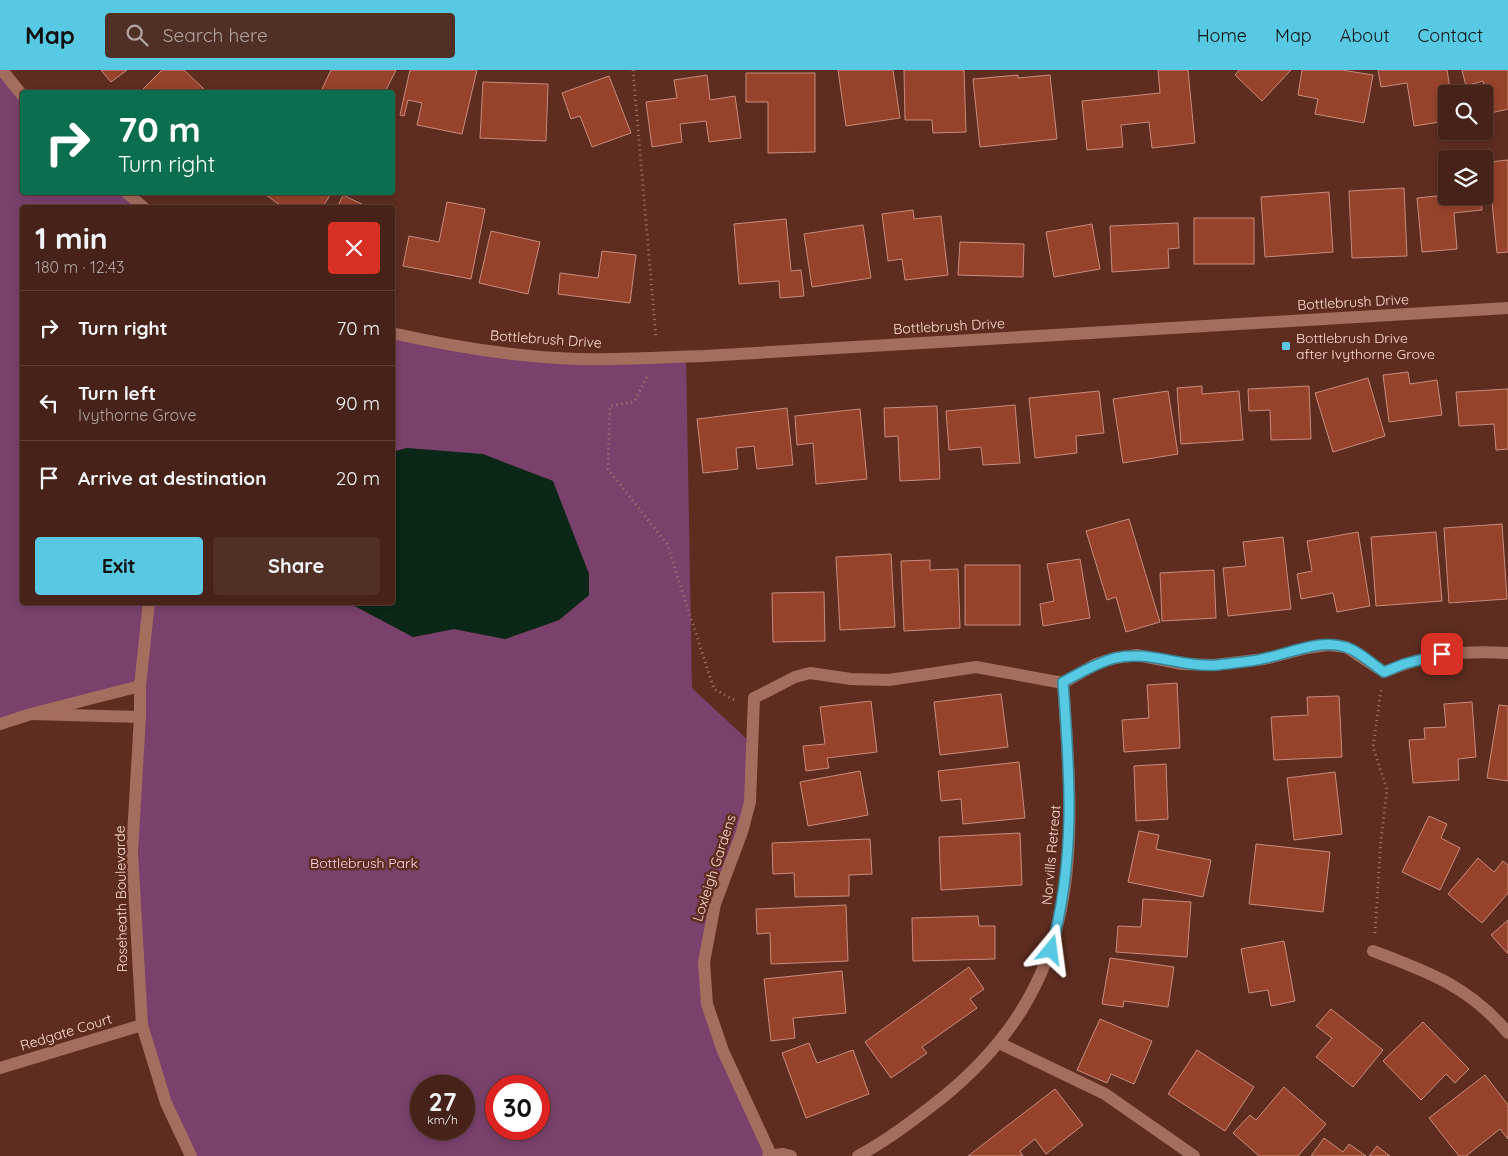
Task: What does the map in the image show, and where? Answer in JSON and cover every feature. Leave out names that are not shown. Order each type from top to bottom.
[{"type":"street","points":[[2,70],[20,93]]},
{"type":"street","points":[[129,195],[141,205]]},
{"type":"street","name":"Bottlebrush Drive","points":[[395,334],[450,346],[542,357],[579,359],[657,357],[1508,308]]},
{"type":"street","name":"Roseheath Boulevarde","points":[[149,605],[140,686],[132,852],[142,1025],[166,1103],[191,1156]]},
{"type":"street","points":[[754,704],[795,677],[810,673],[851,679],[889,680],[976,667],[1063,682],[1096,664],[1137,655],[1182,664],[1214,665],[1264,659],[1307,648],[1328,645],[1346,647],[1384,672],[1429,656],[1455,652],[1508,653]]},
{"type":"street","name":"Norvills Retreat","points":[[858,1156],[880,1144],[962,1082],[999,1043],[1039,979],[1061,915],[1070,843],[1071,792],[1063,682]]},
{"type":"street","points":[[0,724],[31,714],[140,686]]},
{"type":"street","name":"Loxleigh Gardens","points":[[754,704],[750,802],[742,832],[715,904],[704,962],[707,1004],[719,1042],[769,1155]]},
{"type":"street","points":[[31,714],[140,717]]},
{"type":"street","points":[[1374,951],[1426,971],[1463,990],[1508,1033]]},
{"type":"street","name":"Redgate Court","points":[[0,1068],[142,1025]]},
{"type":"street","points":[[999,1043],[1105,1094],[1194,1156]]},
{"type":"street","points":[[769,1155],[784,1154],[791,1156]]},
{"type":"path","points":[[633,70],[657,357],[634,402],[610,406],[608,469],[667,544],[714,689],[754,704]]},
{"type":"path","points":[[1374,951],[1380,839],[1387,790],[1373,747],[1384,672]]},
{"type":"green space","name":"Bottlebrush Park","points":[[0,70],[20,93],[20,195],[129,195],[141,205],[20,205],[20,605],[353,605],[413,637],[454,629],[505,639],[559,620],[589,595],[589,574],[574,538],[407,448],[395,451],[395,333],[496,352],[686,356],[692,688],[752,744],[750,802],[715,904],[707,1004],[768,1156],[191,1156],[142,1025],[137,961],[140,687],[0,724]]},
{"type":"shaded area","points":[[407,448],[483,454],[553,481],[589,574],[589,595],[559,620],[505,639],[454,629],[413,637],[353,605],[395,605],[395,451]]},
{"type":"building","points":[[101,70],[127,70],[111,82]]},
{"type":"building","points":[[162,70],[184,70],[205,90],[142,90]]},
{"type":"building","points":[[331,70],[396,70],[386,90],[322,89]]},
{"type":"building","points":[[410,70],[477,70],[462,134],[417,125],[422,103],[408,100],[404,116],[400,115]]},
{"type":"building","points":[[838,70],[893,70],[900,118],[846,126]]},
{"type":"building","points":[[904,70],[964,70],[966,132],[933,133],[932,120],[905,120]]},
{"type":"building","points":[[1158,70],[1188,70],[1195,143],[1152,148],[1149,122],[1121,125],[1123,147],[1087,150],[1082,101],[1160,93]]},
{"type":"building","points":[[1239,70],[1291,70],[1262,101],[1235,75]]},
{"type":"building","points":[[1302,70],[1342,70],[1373,75],[1364,123],[1315,114],[1318,99],[1298,95]]},
{"type":"building","points":[[1378,70],[1447,70],[1450,85],[1438,85],[1438,122],[1414,126],[1407,83],[1381,87]]},
{"type":"building","points":[[1462,70],[1508,70],[1508,109],[1493,113],[1493,85],[1484,85],[1483,81],[1466,85]]},
{"type":"building","points":[[746,73],[815,73],[815,152],[768,153],[768,102],[746,102]]},
{"type":"building","points":[[707,75],[710,100],[735,96],[741,138],[709,142],[706,121],[680,124],[682,142],[652,147],[646,102],[677,98],[674,80]]},
{"type":"building","points":[[1018,75],[1018,78],[1050,75],[1057,139],[980,147],[973,79]]},
{"type":"building","points":[[609,76],[631,133],[592,147],[580,116],[571,119],[562,93]]},
{"type":"building","points":[[483,82],[548,84],[546,141],[480,138]]},
{"type":"building","points":[[1508,160],[1508,252],[1497,253],[1492,205],[1493,162]]},
{"type":"building","points":[[1404,188],[1407,256],[1352,258],[1349,191]]},
{"type":"building","points":[[1329,192],[1333,252],[1265,257],[1261,197]]},
{"type":"building","points":[[266,195],[330,195],[324,205],[280,205]]},
{"type":"building","points":[[343,195],[364,205],[338,205]]},
{"type":"building","points":[[1438,196],[1438,205],[1482,205],[1482,210],[1454,213],[1457,249],[1422,252],[1417,198]]},
{"type":"building","points":[[447,202],[485,209],[471,279],[403,266],[409,236],[439,242]]},
{"type":"building","points":[[913,210],[914,219],[941,216],[948,275],[905,280],[902,259],[888,261],[882,214]]},
{"type":"building","points":[[1194,218],[1254,218],[1254,264],[1194,264]]},
{"type":"building","points":[[786,219],[791,271],[801,270],[804,296],[780,298],[779,281],[739,284],[734,224]]},
{"type":"building","points":[[1178,223],[1179,248],[1168,249],[1169,268],[1112,272],[1110,226]]},
{"type":"building","points":[[1092,224],[1100,269],[1054,277],[1046,232]]},
{"type":"building","points":[[863,225],[871,278],[812,287],[804,234]]},
{"type":"building","points":[[491,231],[540,242],[528,294],[479,283]]},
{"type":"building","points":[[960,242],[1024,244],[1023,277],[958,275]]},
{"type":"building","points":[[602,251],[636,255],[630,303],[558,294],[560,273],[598,278]]},
{"type":"building","points":[[1408,372],[1410,384],[1437,380],[1442,415],[1389,422],[1383,375]]},
{"type":"building","points":[[1368,378],[1385,436],[1333,452],[1315,393]]},
{"type":"building","points":[[1202,386],[1202,394],[1239,391],[1243,440],[1181,444],[1177,388]]},
{"type":"building","points":[[1309,386],[1311,439],[1271,440],[1270,410],[1249,411],[1248,389]]},
{"type":"building","points":[[1508,389],[1508,449],[1496,450],[1494,424],[1459,426],[1456,392]]},
{"type":"building","points":[[1099,391],[1104,433],[1076,436],[1077,453],[1035,458],[1029,398]]},
{"type":"building","points":[[1168,391],[1178,454],[1123,463],[1113,399]]},
{"type":"building","points":[[1015,405],[1020,463],[983,465],[981,447],[949,450],[946,411]]},
{"type":"building","points":[[937,406],[940,479],[900,481],[898,436],[885,437],[884,408]]},
{"type":"building","points":[[787,408],[793,465],[757,469],[754,446],[736,448],[738,469],[703,473],[697,419]]},
{"type":"building","points":[[860,409],[867,479],[816,484],[813,443],[797,445],[795,416]]},
{"type":"building","points":[[1129,519],[1160,622],[1126,632],[1116,597],[1107,600],[1086,531]]},
{"type":"building","points":[[1502,524],[1507,599],[1449,603],[1444,528]]},
{"type":"building","points":[[1358,532],[1370,606],[1337,612],[1333,593],[1301,599],[1297,574],[1312,571],[1307,541]]},
{"type":"building","points":[[1436,532],[1442,601],[1376,606],[1371,537]]},
{"type":"building","points":[[1283,537],[1291,609],[1228,616],[1223,568],[1246,566],[1243,542]]},
{"type":"building","points":[[891,554],[895,627],[840,630],[836,557]]},
{"type":"building","points":[[1080,559],[1090,618],[1043,626],[1040,604],[1054,601],[1047,564]]},
{"type":"building","points":[[930,560],[930,570],[958,569],[960,628],[904,631],[901,561]]},
{"type":"building","points":[[965,565],[1020,565],[1020,625],[965,625]]},
{"type":"building","points":[[1214,570],[1216,618],[1162,621],[1160,573]]},
{"type":"building","points":[[824,592],[825,641],[773,642],[772,593]]},
{"type":"building","points":[[1177,683],[1180,748],[1124,752],[1122,720],[1149,718],[1147,685]]},
{"type":"building","points":[[1001,694],[1008,747],[940,755],[934,702]]},
{"type":"building","points":[[1339,696],[1342,757],[1274,760],[1271,717],[1308,715],[1307,697]]},
{"type":"building","points":[[871,701],[877,752],[827,758],[829,768],[806,771],[803,746],[825,744],[820,707]]},
{"type":"building","points":[[1472,702],[1476,757],[1458,759],[1459,780],[1413,783],[1409,740],[1425,739],[1424,728],[1446,727],[1444,704]]},
{"type":"building","points":[[1499,705],[1508,706],[1508,781],[1487,778]]},
{"type":"building","points":[[1019,762],[1025,818],[963,824],[961,799],[941,801],[938,771]]},
{"type":"building","points":[[1166,764],[1168,819],[1136,821],[1134,766]]},
{"type":"building","points":[[860,771],[868,815],[808,826],[800,782]]},
{"type":"building","points":[[1335,772],[1342,834],[1294,840],[1287,778]]},
{"type":"building","points":[[1429,816],[1447,824],[1441,838],[1460,848],[1440,890],[1402,872]]},
{"type":"building","points":[[1139,831],[1159,835],[1156,849],[1211,860],[1203,897],[1128,882]]},
{"type":"building","points":[[1020,833],[1022,885],[941,890],[939,837]]},
{"type":"building","points":[[870,839],[872,874],[849,875],[849,896],[795,897],[794,873],[773,874],[772,843]]},
{"type":"building","points":[[1256,844],[1330,852],[1323,912],[1249,904]]},
{"type":"building","points":[[1478,858],[1494,872],[1503,861],[1508,865],[1508,893],[1482,923],[1448,894]]},
{"type":"building","points":[[1143,899],[1191,902],[1187,957],[1116,952],[1118,926],[1141,927]]},
{"type":"building","points":[[846,905],[848,961],[771,964],[770,933],[757,934],[756,909]]},
{"type":"building","points":[[978,916],[979,926],[995,926],[995,959],[913,961],[912,918]]},
{"type":"building","points":[[1508,920],[1508,954],[1491,935]]},
{"type":"building","points":[[1284,941],[1295,1001],[1271,1006],[1268,990],[1249,993],[1241,949]]},
{"type":"building","points":[[1110,958],[1174,967],[1168,1007],[1124,1001],[1123,1007],[1102,1004]]},
{"type":"building","points":[[969,967],[984,989],[970,999],[977,1008],[922,1047],[927,1053],[891,1078],[865,1042]]},
{"type":"building","points":[[842,971],[846,1013],[793,1018],[795,1038],[771,1041],[764,979]]},
{"type":"building","points":[[1331,1009],[1383,1050],[1353,1087],[1316,1057],[1332,1038],[1316,1026]]},
{"type":"building","points":[[1100,1019],[1152,1041],[1134,1084],[1111,1074],[1107,1083],[1077,1070]]},
{"type":"building","points":[[1423,1022],[1469,1069],[1455,1083],[1446,1074],[1421,1100],[1383,1061]]},
{"type":"building","points":[[809,1043],[817,1063],[853,1050],[869,1094],[806,1118],[782,1053]]},
{"type":"building","points":[[1197,1050],[1254,1087],[1225,1131],[1168,1094]]},
{"type":"building","points":[[1485,1075],[1508,1105],[1508,1139],[1500,1129],[1466,1156],[1459,1156],[1429,1118]]},
{"type":"building","points":[[1284,1087],[1326,1124],[1298,1156],[1259,1156],[1233,1133],[1250,1115],[1256,1120]]},
{"type":"building","points":[[1055,1089],[1083,1125],[1046,1154],[1035,1139],[1020,1151],[1023,1156],[968,1156]]},
{"type":"building","points":[[1324,1138],[1343,1152],[1349,1144],[1366,1156],[1311,1156]]},
{"type":"building","points":[[1377,1146],[1390,1156],[1369,1156]]},
{"type":"place","name":"Bottlebrush Drive after Ivythorne Grove","points":[[1286,346]]},
{"type":"route","points":[[1051,950],[1061,915],[1070,843],[1071,792],[1063,682],[1096,664],[1115,658],[1137,655],[1182,664],[1214,665],[1264,659],[1307,648],[1328,645],[1346,647],[1384,672],[1429,656],[1442,654]]}]
